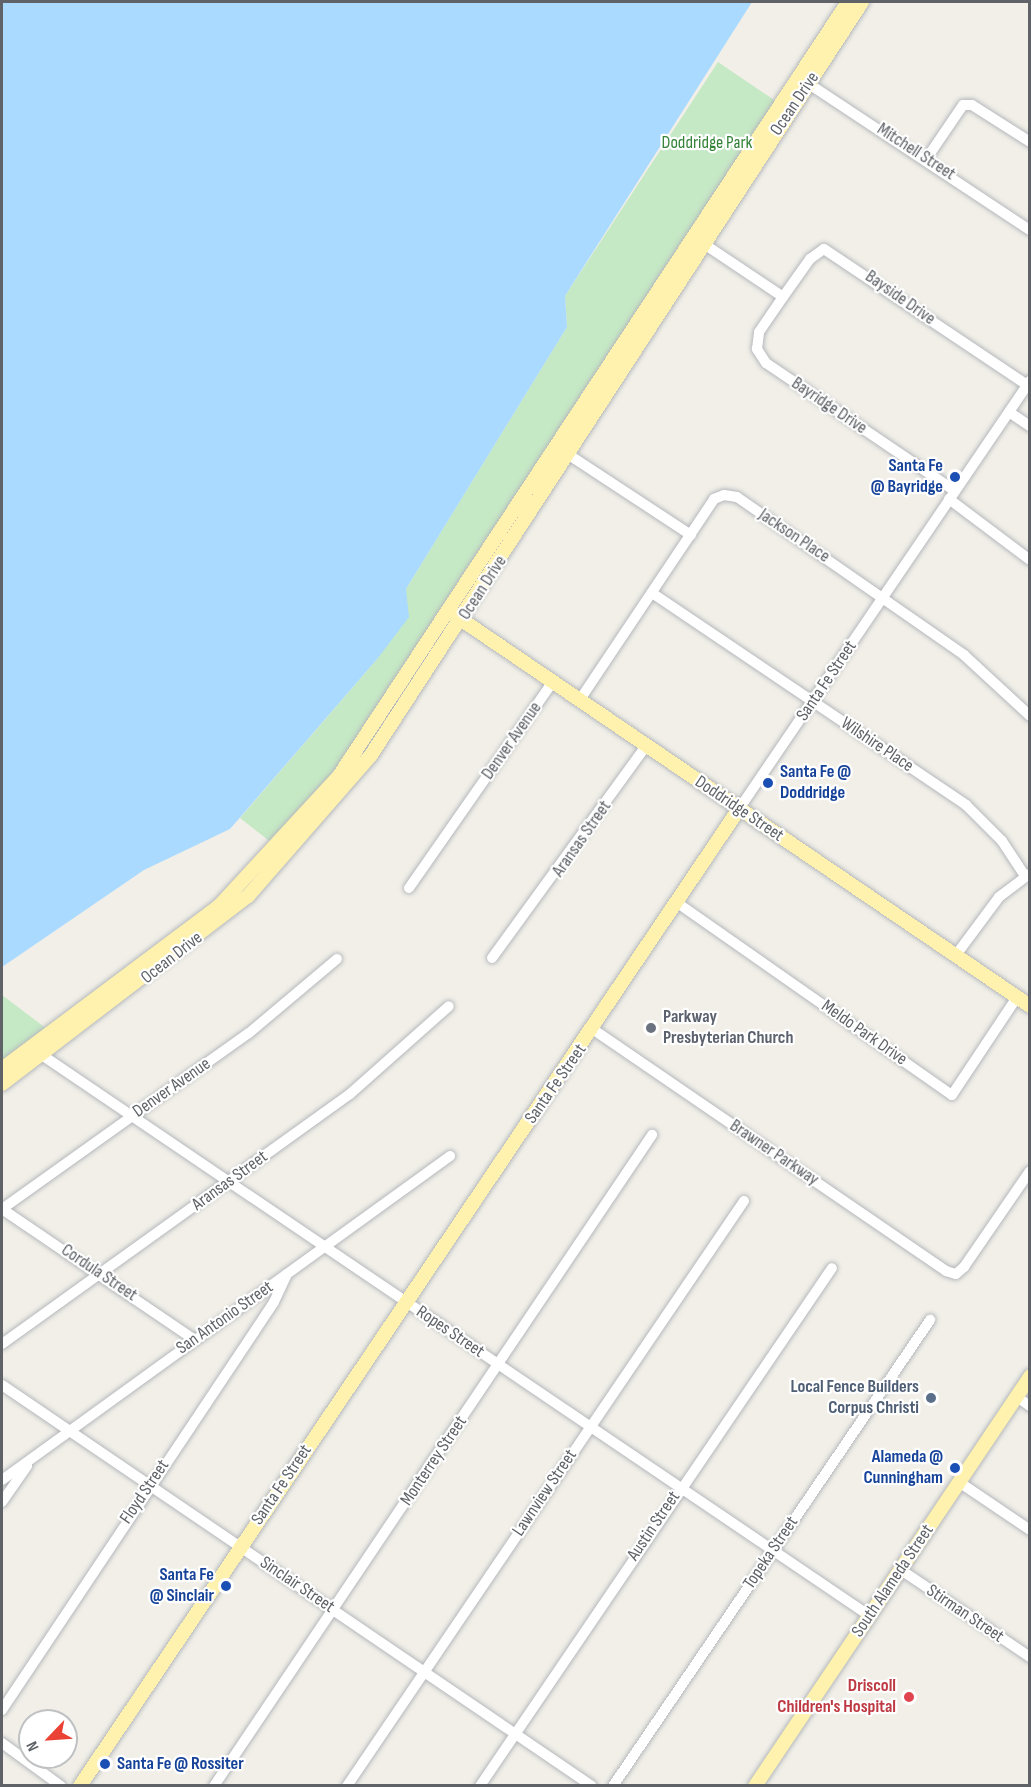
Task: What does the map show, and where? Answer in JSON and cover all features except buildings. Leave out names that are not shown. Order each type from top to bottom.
[{"type":"main road","name":"Ocean Drive","points":[[839,29],[848,2]]},
{"type":"main road","name":"Ocean Drive","points":[[323,804],[450,612],[626,337],[698,239],[839,29],[862,2]]},
{"type":"main road","name":"Ocean Drive","points":[[2,1084],[37,1051],[156,964],[223,910],[323,804],[463,621],[638,345],[698,239]]},
{"type":"main road","points":[[626,337],[638,345]]},
{"type":"main road","points":[[594,388],[606,395]]},
{"type":"main road","name":"Doddridge Street","points":[[450,612],[1029,1006]]},
{"type":"main road","name":"Santa Fe Street","points":[[80,1785],[240,1546],[594,1030],[679,904],[739,809]]},
{"type":"main road","name":"Ocean Drive","points":[[2,1070],[37,1051]]},
{"type":"main road","name":"South Alameda Street","points":[[755,1785],[1029,1376]]},
{"type":"street","name":"Mitchell Street","points":[[805,81],[927,158],[1029,230]]},
{"type":"street","points":[[927,158],[963,105],[1029,142]]},
{"type":"street","points":[[698,239],[783,297]]},
{"type":"street","name":"Bayside Drive","points":[[783,297],[810,259],[824,249],[1028,383]]},
{"type":"street","name":"Bayridge Drive","points":[[783,297],[759,332],[757,349],[766,363],[952,495],[1029,560]]},
{"type":"street","name":"Santa Fe Street","points":[[739,809],[1028,383]]},
{"type":"street","points":[[1009,412],[1029,426]]},
{"type":"street","points":[[556,446],[691,535],[579,701]]},
{"type":"street","name":"Jackson Place","points":[[691,535],[714,499],[737,497],[964,655],[1029,716]]},
{"type":"street","name":"Wilshire Place","points":[[652,592],[966,805],[1002,841],[1027,875]]},
{"type":"street","name":"Denver Avenue","points":[[409,888],[552,683]]},
{"type":"street","name":"Aransas Street","points":[[492,958],[646,746]]},
{"type":"street","points":[[956,956],[999,897],[1027,875]]},
{"type":"street","name":"Meldo Park Drive","points":[[679,904],[952,1095],[1017,997]]},
{"type":"street","name":"Denver Avenue","points":[[2,1209],[249,1033],[337,959]]},
{"type":"street","name":"Aransas Street","points":[[2,1344],[350,1094],[449,1006]]},
{"type":"street","name":"Brawner Parkway","points":[[594,1030],[956,1274],[1029,1171]]},
{"type":"street","name":"Ropes Street","points":[[37,1051],[870,1616]]},
{"type":"street","name":"Monterrey Street","points":[[214,1785],[652,1135]]},
{"type":"street","name":"San Antonio Street","points":[[2,1480],[31,1461],[65,1430],[288,1274],[450,1156]]},
{"type":"street","name":"Lawnview Street","points":[[346,1785],[744,1201]]},
{"type":"street","name":"Cordula Street","points":[[2,1209],[101,1274],[195,1340]]},
{"type":"street","name":"Austin Street","points":[[480,1785],[679,1488],[832,1268]]},
{"type":"street","name":"Floyd Street","points":[[2,1710],[149,1485],[274,1302],[288,1274]]},
{"type":"street","name":"Topeka Street","points":[[613,1785],[930,1320]]},
{"type":"street","name":"Sinclair Street","points":[[2,1385],[65,1430],[592,1785]]},
{"type":"street","points":[[1016,1396],[1029,1406]]},
{"type":"street","points":[[2,1502],[31,1461]]},
{"type":"street","points":[[959,1482],[1029,1530]]},
{"type":"street","name":"Stirman Street","points":[[901,1570],[1029,1657]]},
{"type":"street","points":[[2,1743],[62,1785]]},
{"type":"green space","name":"Doddridge Park","points":[[718,62],[777,102],[341,764],[272,843],[240,818],[378,658],[406,589],[567,327],[565,296]]},
{"type":"green space","points":[[2,995],[47,1029],[2,1062]]},
{"type":"water","points":[[2,2],[752,2],[565,296],[567,327],[406,589],[409,617],[378,658],[230,829],[144,870],[2,967]]},
{"type":"place","name":"Santa Fe @ Bayridge","points":[[955,477]]},
{"type":"place","name":"Santa Fe @ Doddridge","points":[[768,783]]},
{"type":"place","name":"Parkway Presbyterian Church","points":[[651,1028]]},
{"type":"place","name":"Local Fence Builders Corpus Christi","points":[[931,1398]]},
{"type":"place","name":"Alameda @ Cunningham","points":[[955,1468]]},
{"type":"place","name":"Santa Fe @ Sinclair","points":[[226,1586]]},
{"type":"place","name":"Driscoll Children's Hospital","points":[[909,1697]]},
{"type":"place","name":"Santa Fe @ Rossiter","points":[[105,1764]]}]
